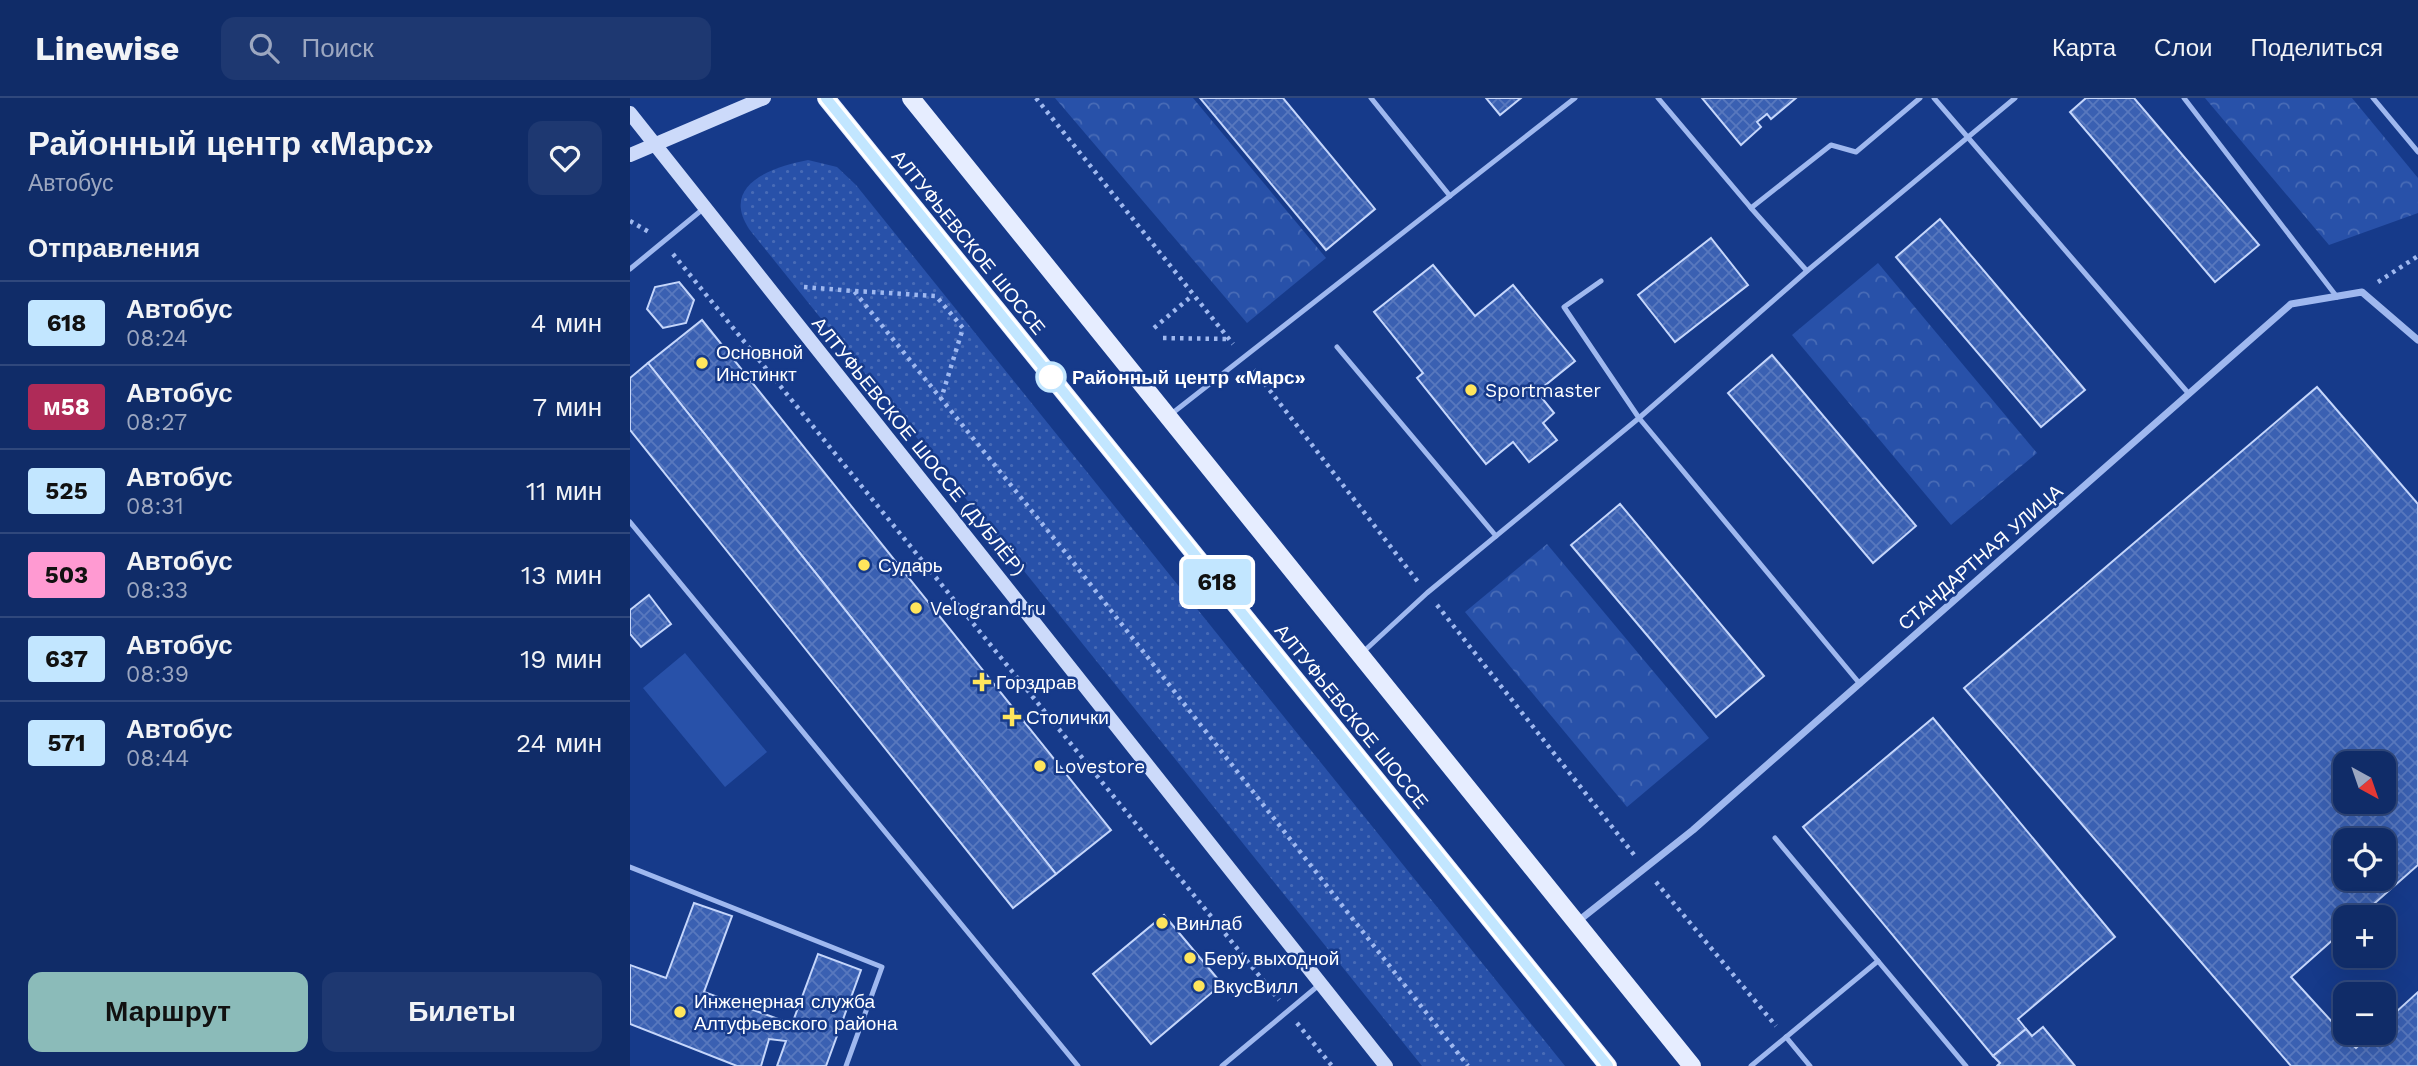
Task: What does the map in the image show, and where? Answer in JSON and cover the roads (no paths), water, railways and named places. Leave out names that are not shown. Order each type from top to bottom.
[{"type":"main road","points":[[630,155],[764,98]]},
{"type":"main road","name":"АЛТУФЬЕВСКОЕ ШОССЕ","points":[[826,98],[1608,1066]]},
{"type":"main road","points":[[911,98],[1692,1066]]},
{"type":"main road","name":"АЛТУФЬЕВСКОЕ ШОССЕ (ДУБЛЁР)","points":[[630,113],[1386,1066]]},
{"type":"street","name":"СТАНДАРТНАЯ УЛИЦА","points":[[1576,922],[1693,830],[2291,304],[2362,292],[2418,340]]},
{"type":"lane","points":[[1371,98],[1450,196]]},
{"type":"lane","points":[[1168,417],[1575,98]]},
{"type":"lane","points":[[1658,98],[1807,271]]},
{"type":"lane","points":[[1751,208],[1831,145],[1856,152],[1920,98]]},
{"type":"lane","points":[[1934,98],[2189,394]]},
{"type":"lane","points":[[1360,655],[1427,593],[1639,418],[1807,271],[2015,98]]},
{"type":"lane","points":[[2184,98],[2337,297]]},
{"type":"lane","points":[[2373,98],[2418,152]]},
{"type":"lane","points":[[630,269],[705,208]]},
{"type":"lane","points":[[1601,281],[1563,307],[1639,418],[1860,684]]},
{"type":"lane","points":[[1337,347],[1496,536]]},
{"type":"lane","points":[[630,522],[1078,1066]]},
{"type":"lane","points":[[1775,838],[1966,1066]]},
{"type":"lane","points":[[630,867],[882,967],[846,1066]]},
{"type":"lane","points":[[1751,1066],[1878,961]]},
{"type":"lane","points":[[1222,1066],[1320,984]]},
{"type":"lane","points":[[1786,1037],[1810,1066]]},
{"type":"place","name":"Основной Инстинкт","points":[[702,363]]},
{"type":"place","name":"Районный центр «Марс»","points":[[1051,377]]},
{"type":"place","name":"Sportmaster","points":[[1471,390]]},
{"type":"place","name":"Сударь","points":[[864,565]]},
{"type":"place","name":"Velogrand.ru","points":[[916,608]]},
{"type":"place","name":"Горздрав","points":[[982,682]]},
{"type":"place","name":"Столички","points":[[1012,717]]},
{"type":"place","name":"Lovestore","points":[[1040,766]]},
{"type":"place","name":"Винлаб","points":[[1162,923]]},
{"type":"place","name":"Беру выходной","points":[[1190,958]]},
{"type":"place","name":"ВкусВилл","points":[[1199,986]]},
{"type":"place","name":"Инженерная служба Алтуфьевского района","points":[[680,1012]]}]
